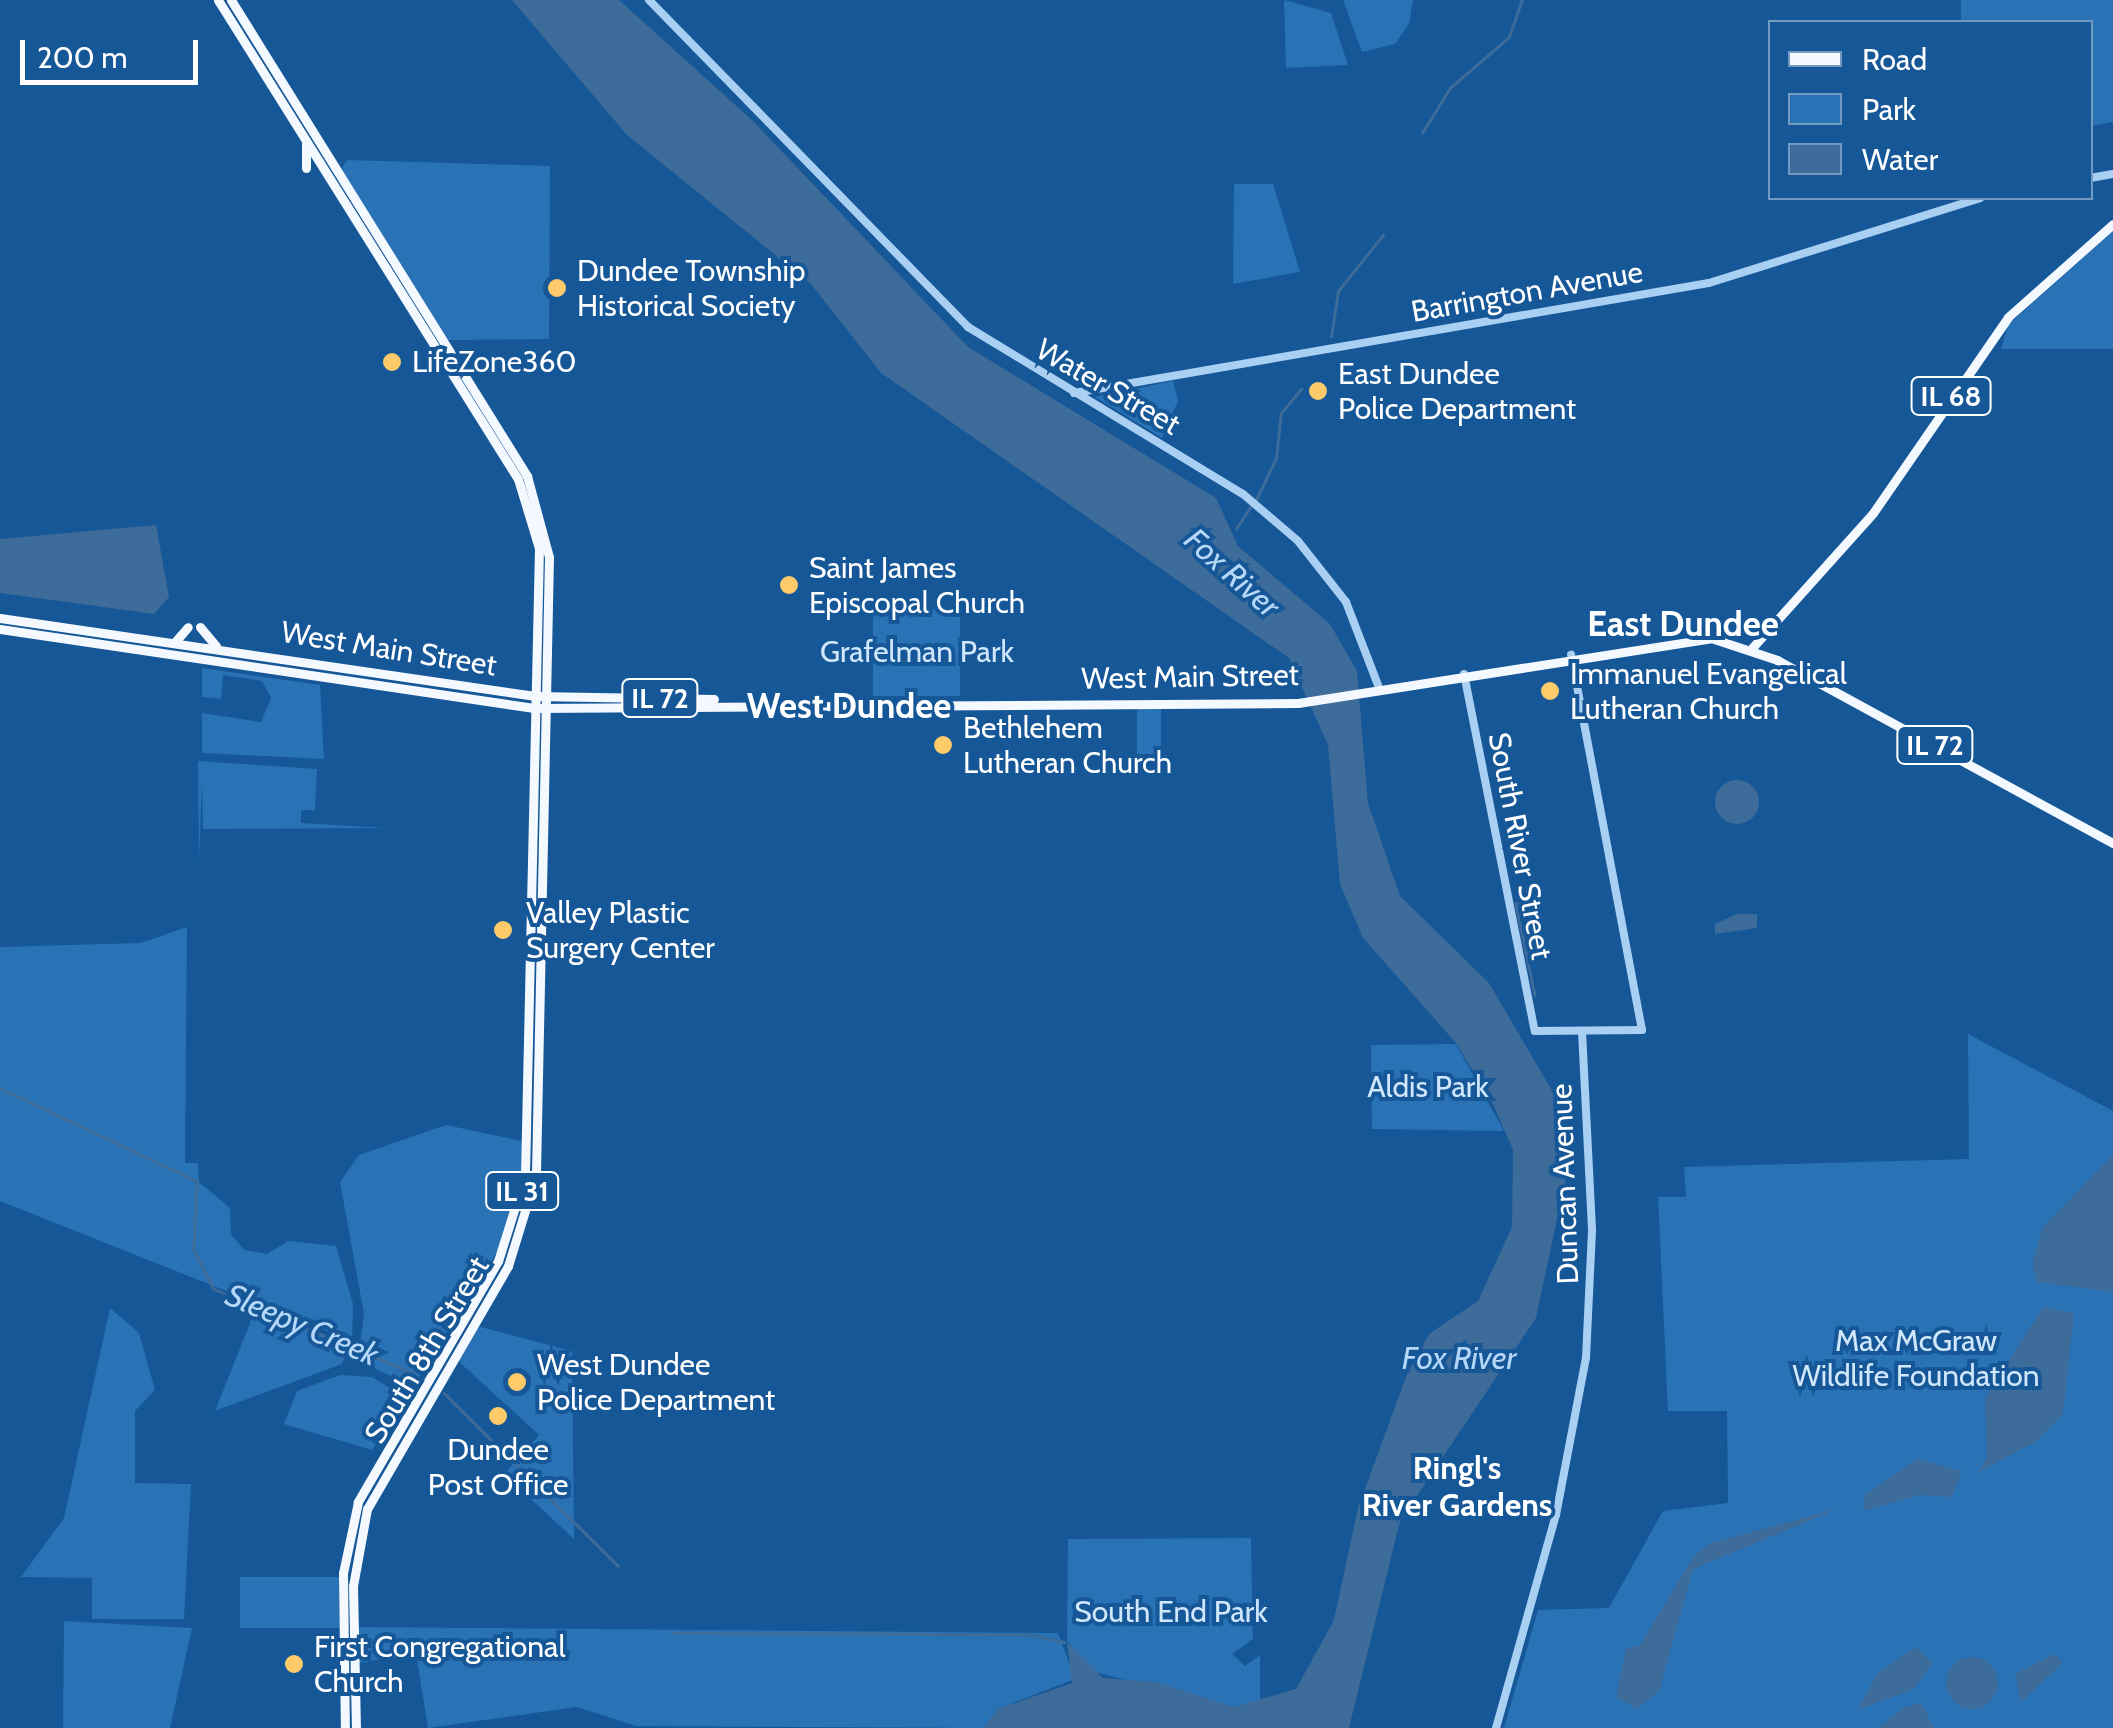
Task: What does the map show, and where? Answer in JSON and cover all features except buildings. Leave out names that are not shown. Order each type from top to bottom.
[{"type":"main road","name":"IL 31","points":[[218,0],[425,322],[534,517],[534,708]]},
{"type":"main road","points":[[231,0],[425,322]]},
{"type":"main road","points":[[306,141],[306,168]]},
{"type":"main road","name":"IL 68","points":[[1752,648],[1873,513],[2008,317],[2113,224]]},
{"type":"main road","name":"South 8th Street","points":[[356,1728],[353,1586],[367,1509],[501,1278],[532,1194],[547,702],[541,508],[425,322]]},
{"type":"main road","name":"West Main Street","points":[[0,618],[534,696],[547,702],[1301,703],[1380,690]]},
{"type":"main road","points":[[174,643],[188,627]]},
{"type":"main road","points":[[200,627],[222,650]]},
{"type":"main road","name":"West Main Street","points":[[0,629],[534,708],[547,702]]},
{"type":"main road","name":"IL 72","points":[[1380,690],[1679,637],[1752,648],[2113,843]]},
{"type":"main road","name":"South 8th Street","points":[[345,1728],[343,1573],[358,1502],[498,1262],[523,1188],[534,708]]},
{"type":"street","name":"Water Street","points":[[649,0],[968,327],[1259,506],[1346,602],[1380,690]]},
{"type":"street","name":"Barrington Avenue","points":[[1074,393],[1708,282],[1974,200]]},
{"type":"street","points":[[1571,655],[1642,1030],[1582,1033]]},
{"type":"street","name":"South River Street","points":[[1464,674],[1533,1026],[1542,1036],[1582,1033]]},
{"type":"street","name":"Duncan Avenue","points":[[1496,1728],[1565,1477],[1588,1333],[1582,1033]]},
{"type":"green space","points":[[1284,0],[1331,13],[1348,65],[1286,68]]},
{"type":"green space","points":[[1343,0],[1413,0],[1409,24],[1395,44],[1362,52]]},
{"type":"green space","points":[[1961,0],[2113,0],[2113,122],[2093,126],[2093,20],[1961,20]]},
{"type":"green space","points":[[347,160],[550,166],[549,339],[447,340],[341,169]]},
{"type":"green space","points":[[1234,184],[1273,184],[1300,272],[1233,284]]},
{"type":"green space","points":[[2113,231],[2113,349],[2001,349],[2008,325]]},
{"type":"green space","points":[[1173,381],[1178,401],[1162,438],[1095,397]]},
{"type":"green space","name":"Grafelman Park","points":[[873,609],[960,609],[960,696],[873,696]]},
{"type":"green space","points":[[202,668],[320,685],[324,759],[202,753],[202,713],[261,722],[271,698],[262,681],[223,675],[221,699],[202,697]]},
{"type":"green space","points":[[1137,704],[1161,704],[1161,754],[1137,754]]},
{"type":"green space","points":[[198,761],[317,769],[315,810],[301,810],[301,823],[386,828],[203,829],[202,779],[199,863]]},
{"type":"green space","points":[[187,927],[185,1163],[198,1163],[199,1182],[230,1208],[231,1234],[244,1250],[267,1254],[288,1241],[336,1246],[353,1304],[352,1341],[0,1201],[0,947],[141,943]]},
{"type":"green space","name":"Max McGraw Wildlife Foundation","points":[[1968,1034],[2113,1111],[2113,1728],[1504,1728],[1538,1610],[1609,1608],[1663,1511],[1728,1503],[1727,1411],[1668,1411],[1658,1197],[1686,1197],[1684,1167],[1969,1159]]},
{"type":"green space","name":"Aldis Park","points":[[1456,1044],[1504,1131],[1372,1129],[1371,1045]]},
{"type":"green space","points":[[446,1125],[522,1141],[521,1173],[498,1251],[414,1385],[358,1362],[364,1314],[340,1182],[359,1155]]},
{"type":"green space","points":[[110,1308],[139,1333],[155,1390],[135,1411],[135,1483],[191,1484],[184,1619],[92,1619],[92,1578],[21,1577],[64,1518]]},
{"type":"green space","points":[[256,1308],[349,1346],[342,1364],[215,1411]]},
{"type":"green space","points":[[477,1326],[572,1351],[574,1539],[504,1474],[539,1435],[456,1359]]},
{"type":"green space","points":[[340,1375],[372,1377],[407,1399],[372,1450],[284,1424],[297,1391]]},
{"type":"green space","name":"South End Park","points":[[1251,1538],[1253,1639],[1232,1654],[1245,1666],[1260,1655],[1260,1704],[1234,1707],[1090,1671],[1067,1641],[1068,1539]]},
{"type":"green space","points":[[240,1577],[339,1577],[339,1628],[240,1628]]},
{"type":"green space","points":[[64,1621],[192,1628],[170,1728],[63,1728]]},
{"type":"green space","points":[[358,1627],[1058,1633],[1075,1679],[997,1709],[984,1728],[636,1726],[577,1707],[428,1728],[416,1653],[359,1663]]},
{"type":"water","name":"Fox River","points":[[512,0],[619,0],[753,121],[968,347],[1216,498],[1238,546],[1330,624],[1357,671],[1368,803],[1400,896],[1489,983],[1554,1094],[1567,1172],[1536,1318],[1400,1521],[1349,1728],[984,1728],[997,1709],[1072,1683],[1067,1642],[1103,1678],[1156,1682],[1234,1707],[1296,1689],[1334,1620],[1358,1508],[1407,1374],[1429,1334],[1478,1301],[1512,1227],[1513,1150],[1493,1104],[1456,1043],[1363,938],[1340,884],[1328,745],[1289,658],[881,373],[811,284],[627,135]]},
{"type":"water","points":[[156,525],[169,597],[154,614],[0,593],[0,539]]},
{"type":"water","points":[[1737,780],[1753,786],[1759,802],[1753,818],[1737,824],[1721,818],[1715,802],[1721,786]]},
{"type":"water","points":[[1737,914],[1757,914],[1757,928],[1715,934],[1715,924]]},
{"type":"water","points":[[2113,1155],[2113,1292],[2037,1282],[2032,1264],[2043,1227]]},
{"type":"water","points":[[2043,1307],[2074,1313],[2063,1414],[2037,1441],[1977,1473],[1987,1458],[1985,1398]]},
{"type":"water","points":[[1917,1459],[1962,1471],[1952,1497],[1919,1495],[1863,1511],[1865,1495]]},
{"type":"water","points":[[1840,1508],[1693,1569],[1659,1691],[1637,1709],[1616,1697],[1626,1649],[1640,1645],[1694,1556],[1711,1543]]},
{"type":"water","points":[[1916,1647],[1932,1663],[1914,1689],[1857,1710],[1878,1673]]},
{"type":"water","points":[[2055,1654],[2063,1663],[2021,1702],[2015,1674]]},
{"type":"water","points":[[1972,1657],[1990,1665],[1998,1683],[1990,1701],[1972,1709],[1954,1701],[1946,1683],[1954,1665]]},
{"type":"water","points":[[1921,1702],[1934,1728],[1878,1728],[1903,1708]]},
{"type":"waterway","points":[[1422,133],[1450,88],[1509,37],[1522,0]]},
{"type":"waterway","points":[[1331,337],[1338,291],[1383,235]]},
{"type":"waterway","points":[[1256,500],[1276,458],[1281,413],[1301,389]]},
{"type":"waterway","points":[[1236,529],[1251,506]]},
{"type":"waterway","points":[[1528,902],[1516,904],[1535,995]]},
{"type":"waterway","name":"Sleepy Creek","points":[[0,1088],[197,1181],[194,1250],[214,1289],[415,1374]]},
{"type":"waterway","name":"Sleepy Creek","points":[[444,1393],[618,1566]]},
{"type":"waterway","name":"Sleepy Creek","points":[[672,1633],[1027,1634],[1064,1642]]},
{"type":"place","name":"Dundee Township Historical Society","points":[[557,288]]},
{"type":"place","name":"LifeZone360","points":[[392,362]]},
{"type":"place","name":"East Dundee Police Department","points":[[1318,391]]},
{"type":"place","name":"Saint James Episcopal Church","points":[[789,585]]},
{"type":"place","name":"Immanuel Evangelical Lutheran Church","points":[[1550,691]]},
{"type":"place","name":"Bethlehem Lutheran Church","points":[[943,745]]},
{"type":"place","name":"Valley Plastic Surgery Center","points":[[503,930]]},
{"type":"place","name":"West Dundee Police Department","points":[[517,1382]]},
{"type":"place","name":"Dundee Post Office","points":[[498,1416]]},
{"type":"place","name":"First Congregational Church","points":[[294,1664]]},
{"type":"district","name":"East Dundee","points":[[1683,624]]},
{"type":"district","name":"West Dundee","points":[[849,706]]},
{"type":"district","name":"Ringl's River Gardens","points":[[1457,1488]]}]
